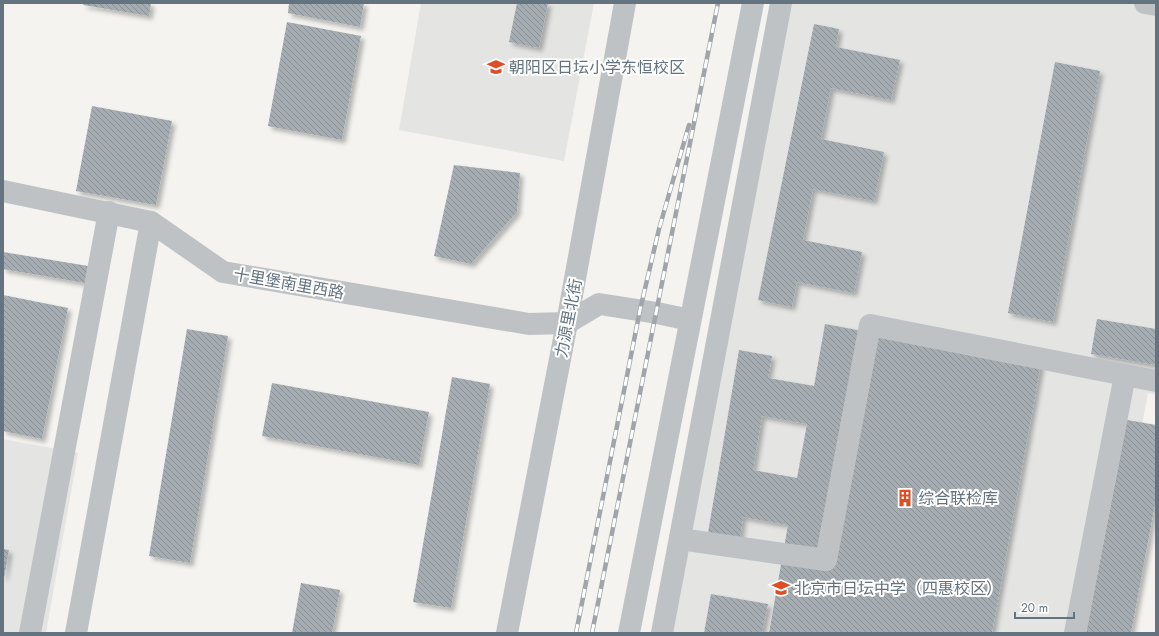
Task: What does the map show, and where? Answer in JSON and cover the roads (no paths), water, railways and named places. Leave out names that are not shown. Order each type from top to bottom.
[{"type":"street","name":"力源里北街","points":[[507,633],[567,324],[625,3]]},
{"type":"street","points":[[629,633],[753,3]]},
{"type":"street","points":[[662,633],[781,3]]},
{"type":"street","points":[[1145,3],[1156,5]]},
{"type":"street","name":"十里堡南里西路","points":[[3,191],[151,222],[223,272],[529,324],[567,324]]},
{"type":"street","points":[[30,633],[109,212]]},
{"type":"street","points":[[76,633],[151,222]]},
{"type":"street","points":[[567,324],[599,304],[690,320]]},
{"type":"street","points":[[680,540],[826,560],[870,325],[1156,381]]},
{"type":"street","points":[[1075,633],[1125,375]]},
{"type":"railway","points":[[592,633],[718,3]]},
{"type":"railway","points":[[576,633],[640,310],[659,229],[689,125]]},
{"type":"place","name":"朝阳区日坛小学东恒校区","points":[[496,67]]},
{"type":"place","name":"综合联检库","points":[[905,498]]},
{"type":"place","name":"北京市日坛中学（四惠校区）","points":[[781,588]]}]
